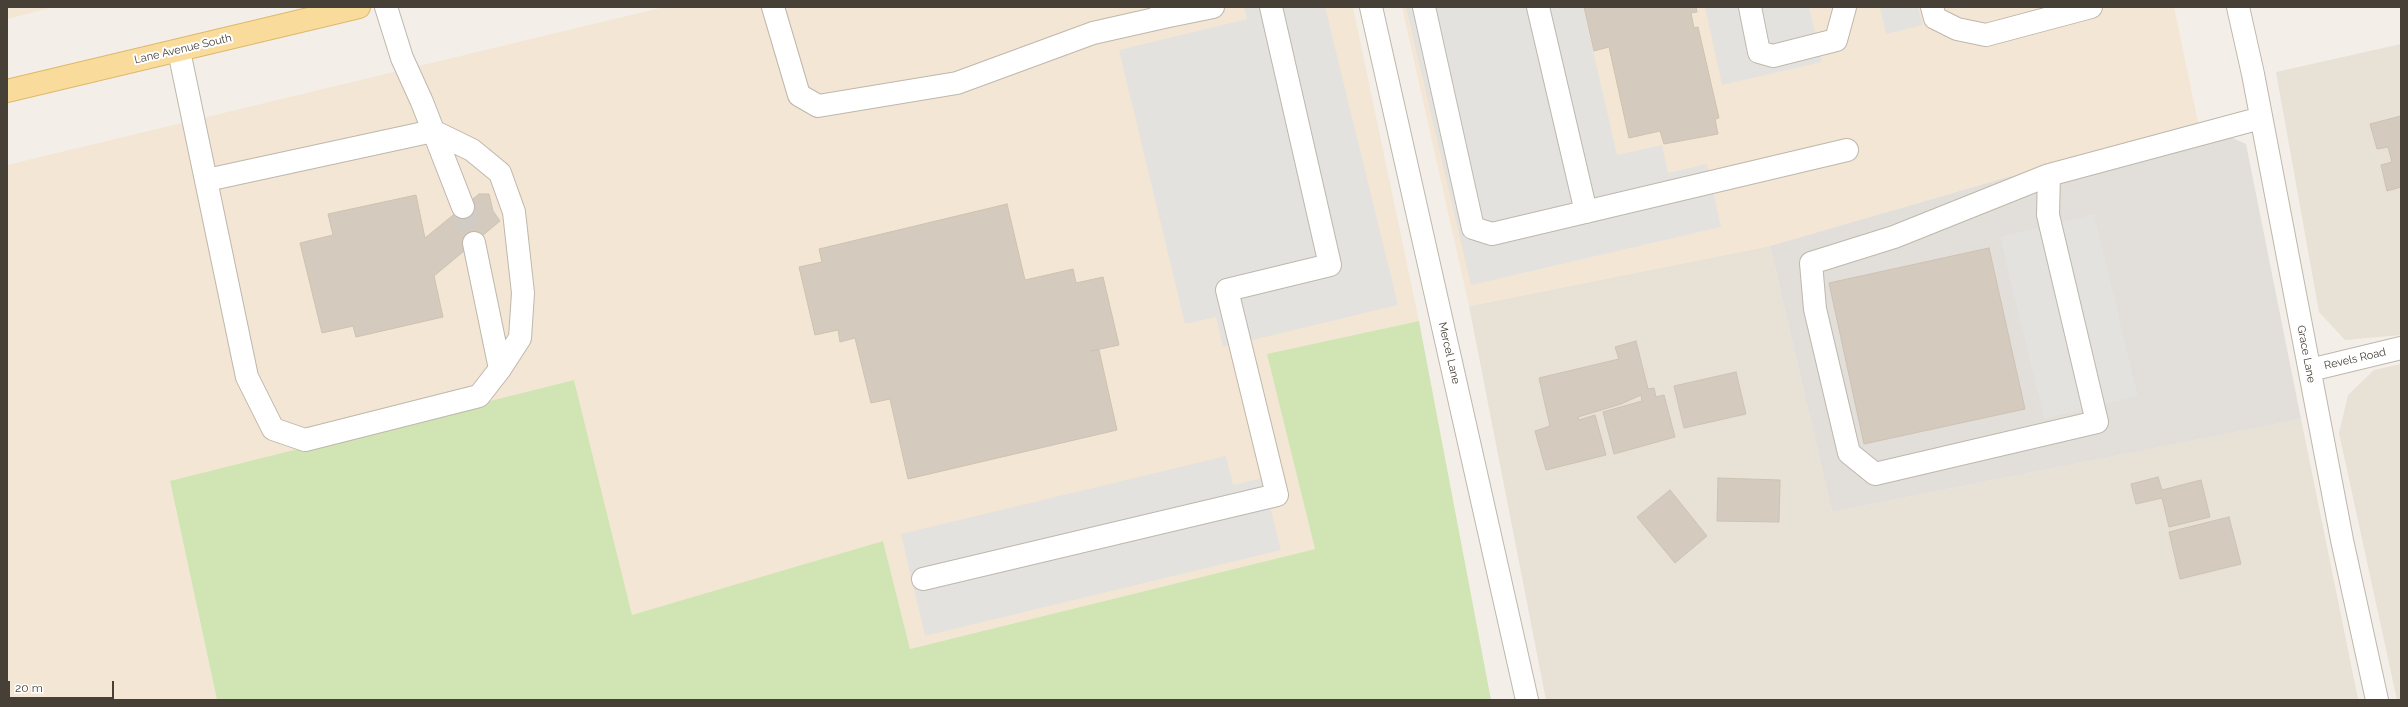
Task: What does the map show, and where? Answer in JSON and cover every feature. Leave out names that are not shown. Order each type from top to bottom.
[{"type":"main road","name":"Lane Avenue South","points":[[7,91],[359,7]]},
{"type":"street","points":[[386,7],[402,58],[463,207]]},
{"type":"street","points":[[773,7],[799,95],[818,106],[957,83],[1093,32],[1163,12],[1213,7]]},
{"type":"street","points":[[923,580],[1277,494],[1227,290],[1330,265],[1271,7]]},
{"type":"street","name":"Mercel Lane","points":[[1371,7],[1527,700]]},
{"type":"street","points":[[1424,7],[1474,228],[1492,234],[1847,150]]},
{"type":"street","points":[[1538,7],[1586,212]]},
{"type":"street","points":[[1750,7],[1759,52],[1773,56],[1836,40],[1846,7]]},
{"type":"street","points":[[1932,7],[1935,18],[1957,29],[1986,35],[2091,7]]},
{"type":"street","name":"Grace Lane","points":[[2238,7],[2261,118],[2342,540],[2377,700]]},
{"type":"street","points":[[179,51],[247,377],[273,429],[305,440],[479,396],[500,369],[520,338],[523,293],[514,212],[500,173],[472,150],[433,131],[207,180]]},
{"type":"street","points":[[2049,175],[2048,215],[2097,422],[1874,474],[1849,453],[1815,309],[1811,262],[1894,237],[2049,175],[2261,118]]},
{"type":"street","points":[[474,243],[500,369]]},
{"type":"street","name":"Revels Road","points":[[2310,370],[2401,348]]},
{"type":"shaded area","points":[[7,7],[54,7],[7,19]]},
{"type":"shaded area","points":[[664,7],[1353,7],[1419,321],[1268,355],[1315,549],[910,649],[883,541],[632,616],[574,380],[170,482],[217,700],[7,700],[7,165]]},
{"type":"shaded area","points":[[1244,7],[1325,7],[1398,305],[1223,347],[1216,317],[1185,324],[1119,50],[1247,19]]},
{"type":"shaded area","points":[[1402,7],[2174,7],[2198,122],[1770,246],[1469,306]]},
{"type":"shaded area","points":[[1406,7],[1583,7],[1617,155],[1662,145],[1668,173],[1707,164],[1721,227],[1471,285]]},
{"type":"shaded area","points":[[1705,7],[1809,7],[1822,62],[1722,85]]},
{"type":"shaded area","points":[[1880,7],[1918,7],[1923,25],[1886,34]]},
{"type":"shaded area","points":[[2401,44],[2401,335],[2345,340],[2319,312],[2276,72]]},
{"type":"shaded area","points":[[2198,122],[2246,144],[2301,419],[1832,512],[1770,246]]},
{"type":"shaded area","points":[[2094,214],[2138,396],[2044,419],[2000,237]]},
{"type":"shaded area","points":[[1770,246],[1832,512],[2301,419],[2358,699],[1546,700],[1469,306]]},
{"type":"shaded area","points":[[2401,364],[2401,700],[2397,700],[2339,433],[2348,395],[2374,370]]},
{"type":"shaded area","points":[[1226,456],[1233,485],[1263,478],[1281,550],[925,636],[901,534]]},
{"type":"green space","points":[[1419,321],[1491,700],[217,700],[170,481],[574,380],[632,615],[883,541],[910,649],[1315,549],[1267,354]]},
{"type":"building","points":[[1584,7],[1696,7],[1697,12],[1691,13],[1694,28],[1698,27],[1719,118],[1715,119],[1718,134],[1664,144],[1660,131],[1629,138],[1609,47],[1594,51]]},
{"type":"building","points":[[2401,116],[2401,187],[2387,191],[2381,165],[2392,162],[2388,147],[2377,149],[2370,124]]},
{"type":"building","points":[[479,194],[489,194],[493,211],[500,221],[434,276],[443,317],[356,337],[353,326],[322,333],[300,243],[333,235],[328,214],[416,195],[425,238]]},
{"type":"building","points":[[1007,204],[1025,280],[1073,269],[1076,283],[1103,277],[1119,345],[1091,351],[1099,350],[1117,430],[908,479],[890,399],[871,403],[855,338],[840,342],[838,330],[815,335],[799,267],[822,262],[819,249]]},
{"type":"building","points":[[1989,248],[2025,409],[1864,444],[1829,283]]},
{"type":"building","points":[[1636,341],[1648,389],[1654,388],[1656,397],[1664,395],[1675,437],[1614,454],[1603,412],[1642,401],[1641,395],[1621,404],[1578,417],[1579,420],[1595,415],[1606,455],[1546,470],[1535,431],[1550,426],[1539,378],[1619,359],[1615,347]]},
{"type":"building","points":[[1736,372],[1746,414],[1684,428],[1674,386]]},
{"type":"building","points":[[2158,477],[2162,490],[2201,480],[2210,517],[2169,527],[2162,498],[2136,504],[2131,484]]},
{"type":"building","points":[[1718,478],[1780,480],[1779,522],[1717,521]]},
{"type":"building","points":[[1670,490],[1707,536],[1675,563],[1637,517]]},
{"type":"building","points":[[2229,517],[2241,564],[2180,579],[2169,532]]},
{"type":"tunnel","points":[[463,207],[474,243]]}]
